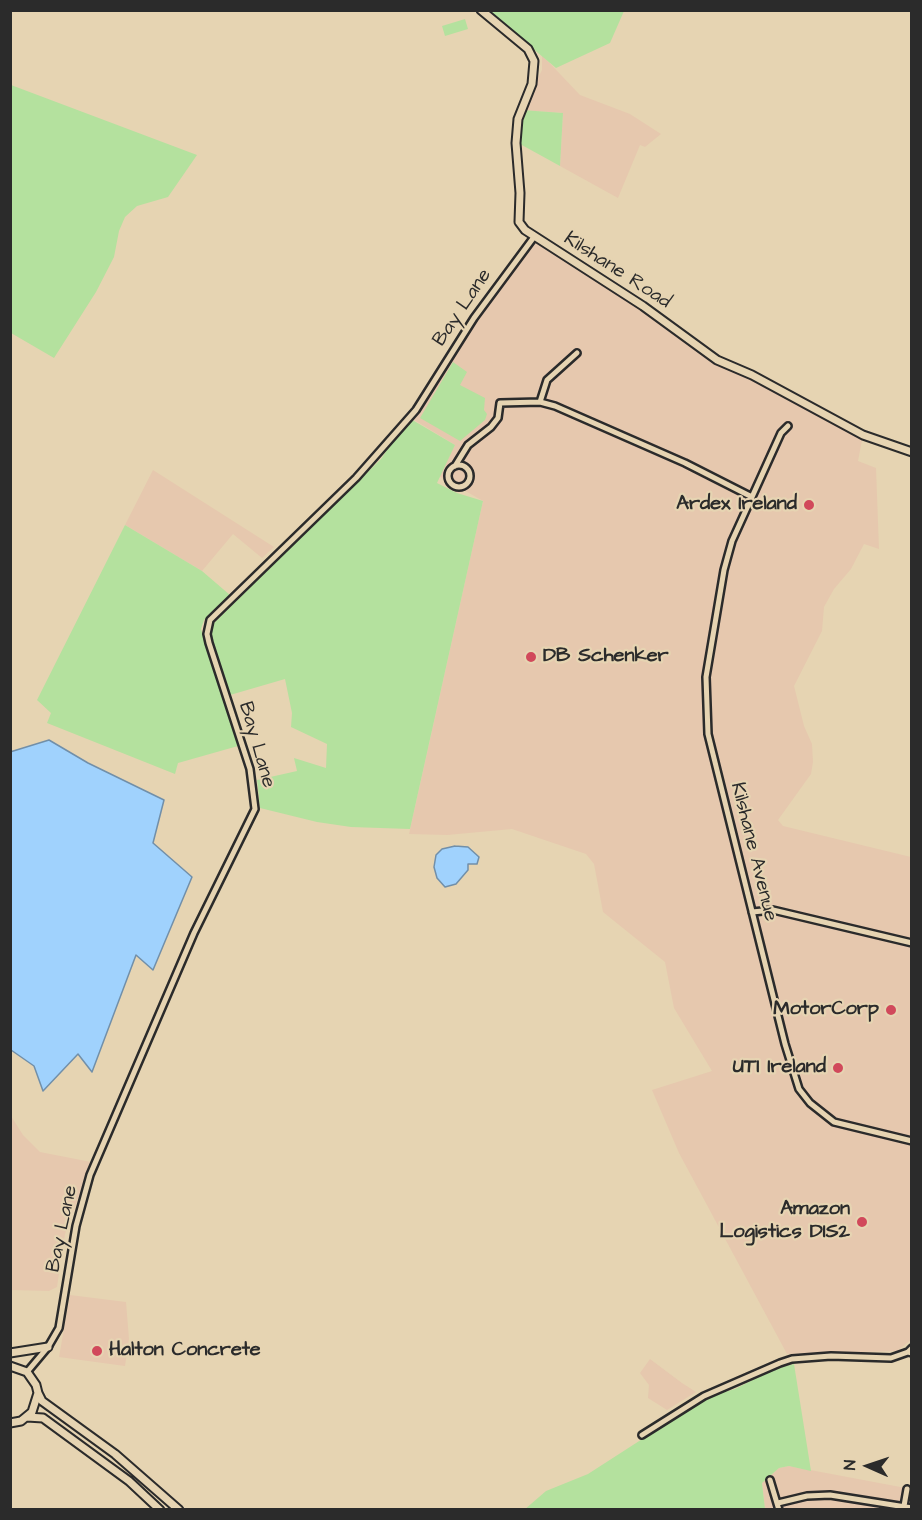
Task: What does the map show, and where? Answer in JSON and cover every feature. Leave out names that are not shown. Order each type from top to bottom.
[{"type":"street","name":"Kilshane Road","points":[[481,10],[528,49],[534,61],[532,84],[518,120],[516,143],[520,193],[519,222],[534,237],[643,306],[717,360],[752,375],[862,435],[912,452]]},
{"type":"street","name":"Bay Lane","points":[[27,1372],[48,1347],[59,1328],[76,1226],[88,1182],[194,933],[255,809],[250,769],[209,643],[207,634],[210,620],[356,478],[416,410],[474,318],[534,237]]},
{"type":"street","points":[[540,402],[547,380],[577,353]]},
{"type":"street","points":[[462,458],[469,473],[469,481],[464,486],[457,487],[448,477],[449,470],[462,458],[468,445],[491,427],[498,418],[500,403],[540,402],[555,406],[685,463],[752,497]]},
{"type":"street","name":"Kilshane Avenue","points":[[788,426],[781,433],[732,541],[724,570],[711,638],[705,704],[713,756],[794,1077],[804,1096],[834,1122],[912,1141]]},
{"type":"street","points":[[455,466],[465,467]]},
{"type":"street","points":[[753,912],[773,910],[912,944]]},
{"type":"street","points":[[10,1353],[48,1347]]},
{"type":"street","points":[[642,1435],[704,1396],[792,1359],[831,1356],[891,1358],[910,1351]]},
{"type":"street","points":[[10,1366],[27,1372],[36,1385],[42,1401],[115,1454],[179,1509]]},
{"type":"street","points":[[27,1417],[35,1406],[38,1393]]},
{"type":"street","points":[[10,1423],[27,1417],[43,1418],[129,1481],[160,1509]]},
{"type":"street","points":[[770,1480],[779,1506],[820,1495],[912,1508]]},
{"type":"street","points":[[904,1506],[907,1489]]},
{"type":"shaded area","points":[[542,55],[580,95],[630,114],[661,134],[645,147],[640,145],[618,198],[560,166],[563,113],[522,110],[542,70]]},
{"type":"shaded area","points":[[534,237],[643,306],[706,352],[863,435],[858,461],[876,468],[879,549],[864,544],[851,569],[834,589],[824,607],[822,631],[794,686],[804,726],[812,744],[813,762],[811,774],[778,820],[783,826],[911,857],[912,1339],[897,1351],[787,1354],[679,1153],[652,1090],[712,1071],[674,1008],[665,962],[603,912],[594,864],[586,854],[512,829],[447,835],[409,834],[483,501],[439,476],[455,445],[411,418],[445,363]]},
{"type":"shaded area","points":[[153,470],[274,547],[262,558],[233,534],[202,571],[125,525]]},
{"type":"shaded area","points":[[11,1116],[23,1135],[40,1152],[91,1162],[65,1234],[57,1287],[49,1291],[11,1290]]},
{"type":"shaded area","points":[[70,1295],[126,1302],[129,1339],[125,1366],[59,1357]]},
{"type":"shaded area","points":[[650,1359],[696,1392],[667,1410],[648,1398],[649,1385],[640,1373]]},
{"type":"shaded area","points":[[789,1466],[911,1489],[911,1509],[765,1509],[762,1483],[779,1468]]},
{"type":"green space","points":[[488,11],[624,11],[610,43],[556,68]]},
{"type":"green space","points":[[465,19],[468,29],[445,36],[442,26]]},
{"type":"green space","points":[[11,85],[197,155],[168,197],[137,206],[125,217],[119,231],[114,257],[96,292],[54,358],[11,333]]},
{"type":"green space","points":[[522,110],[563,113],[560,166],[520,144]]},
{"type":"green space","points":[[453,362],[467,372],[460,385],[485,398],[484,410],[487,414],[485,420],[460,441],[420,418]]},
{"type":"green space","points":[[409,418],[455,445],[437,483],[457,493],[483,501],[410,829],[351,827],[317,822],[260,808],[257,780],[297,771],[294,758],[326,768],[327,744],[291,727],[292,713],[285,679],[230,695],[211,641],[211,626],[381,459]]},
{"type":"green space","points":[[125,525],[202,571],[230,595],[204,620],[201,629],[238,746],[178,763],[175,774],[47,723],[51,713],[37,700]]},
{"type":"green space","points":[[794,1364],[811,1471],[789,1466],[779,1468],[762,1483],[765,1509],[524,1510],[546,1491],[588,1474],[709,1396],[735,1389],[774,1369]]},
{"type":"water","points":[[49,740],[88,763],[164,800],[153,843],[192,877],[153,970],[136,955],[92,1072],[78,1054],[43,1091],[34,1066],[11,1050],[10,752]]},
{"type":"water","points":[[455,846],[468,847],[479,857],[477,864],[468,864],[468,870],[456,884],[445,887],[437,878],[434,867],[436,855],[442,849]]},
{"type":"place","name":"Ardex Ireland","points":[[809,505]]},
{"type":"place","name":"DB Schenker","points":[[531,657]]},
{"type":"place","name":"MotorCorp","points":[[891,1010]]},
{"type":"place","name":"UTI Ireland","points":[[838,1068]]},
{"type":"place","name":"Amazon Logistics DIS2","points":[[862,1222]]},
{"type":"place","name":"Halton Concrete","points":[[97,1351]]}]
